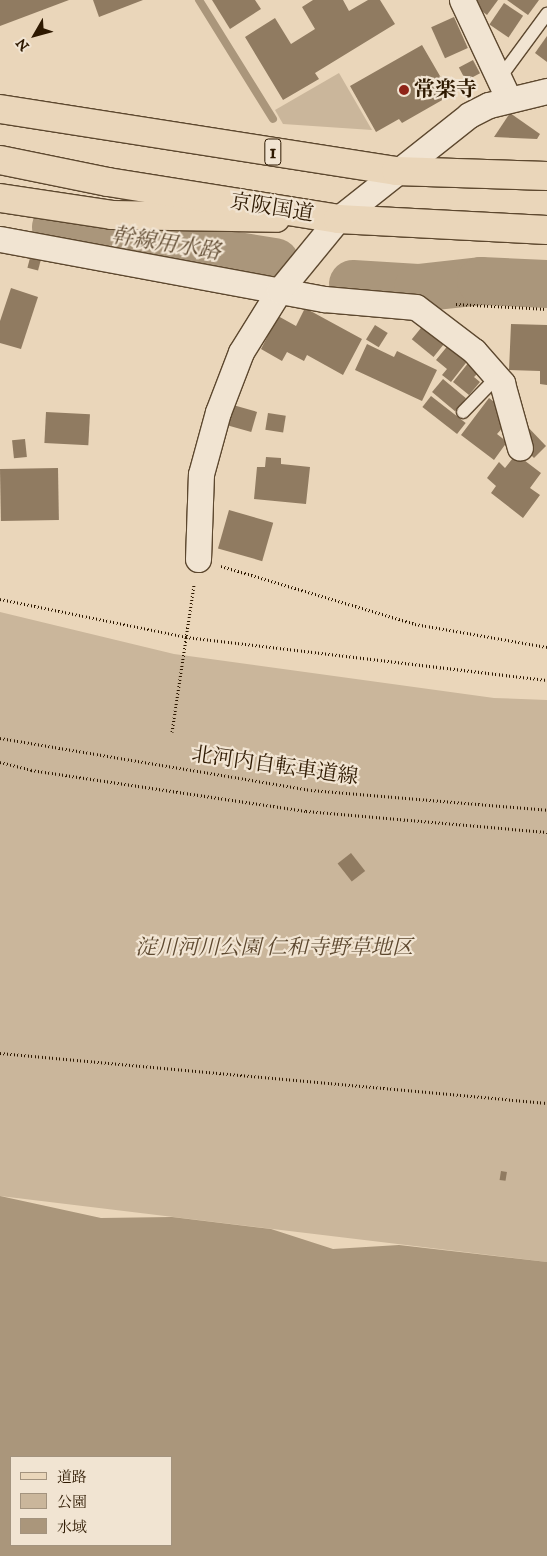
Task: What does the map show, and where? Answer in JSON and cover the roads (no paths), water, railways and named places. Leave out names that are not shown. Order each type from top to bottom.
[{"type":"main road","name":"1","points":[[0,109],[396,171],[547,176]]},
{"type":"main road","name":"京阪国道","points":[[0,160],[108,182],[338,219],[547,230]]},
{"type":"main road","points":[[0,198],[112,215],[338,219]]},
{"type":"street","points":[[462,0],[504,90]]},
{"type":"street","points":[[198,559],[201,474],[218,412],[241,352],[279,291],[338,219],[396,171],[469,115],[504,90],[547,92]]},
{"type":"street","points":[[0,239],[324,299],[416,307],[474,352],[502,383],[520,448]]},
{"type":"lane","points":[[504,90],[547,14]]},
{"type":"lane","points":[[463,412],[497,377]]},
{"type":"water","points":[[0,1196],[101,1218],[172,1217],[271,1229],[333,1249],[399,1245],[547,1262],[547,1556],[0,1556]]},
{"type":"waterway","points":[[199,0],[273,119]]},
{"type":"waterway","name":"幹線用水路","points":[[56,227],[275,262]]},
{"type":"waterway","name":"幹線用水路","points":[[353,284],[418,288],[481,281],[547,284]]},
{"type":"place","name":"常楽寺","points":[[404,90]]},
{"type":"park label","name":"淀川河川公園 仁和寺野草地区","points":[[274,948]]}]
